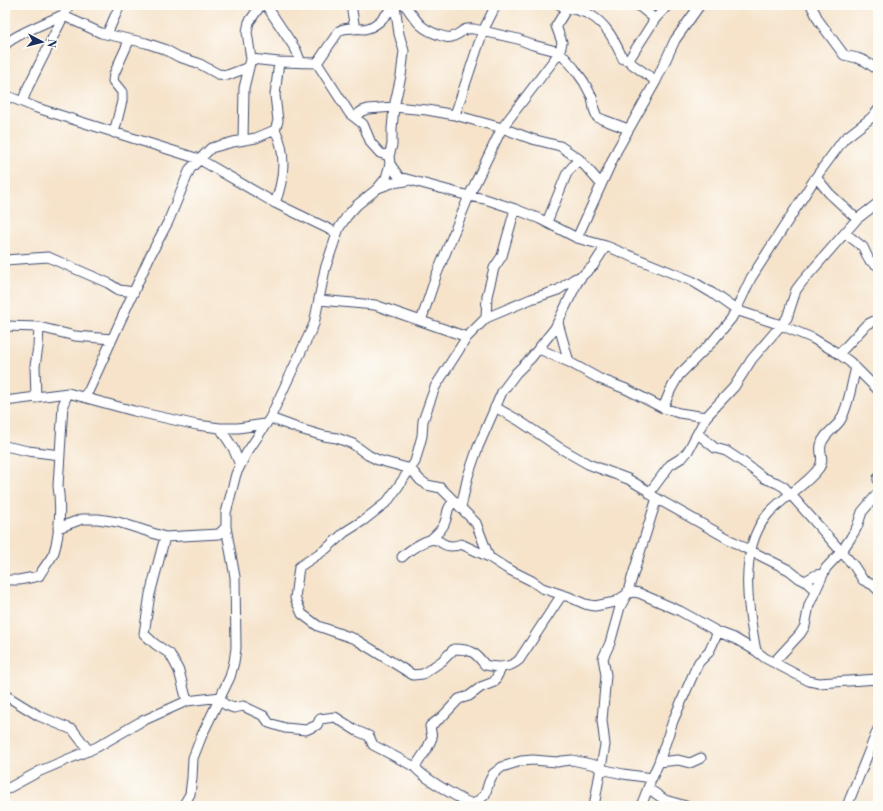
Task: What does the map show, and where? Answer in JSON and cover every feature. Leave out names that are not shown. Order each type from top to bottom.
[{"type":"street","points":[[22,102],[28,87],[70,5]]},
{"type":"street","points":[[107,34],[120,5]]},
{"type":"street","points":[[243,140],[244,88],[250,63],[247,32],[249,22],[261,5]]},
{"type":"street","points":[[266,5],[296,50],[301,63]]},
{"type":"street","points":[[351,5],[355,29]]},
{"type":"street","points":[[317,63],[339,31],[342,29],[365,29],[372,27],[395,5]]},
{"type":"street","points":[[183,806],[190,794],[193,758],[202,735],[230,677],[234,662],[236,648],[235,577],[226,527],[228,507],[236,474],[267,421],[314,324],[325,269],[337,233],[347,216],[357,204],[377,189],[386,178],[392,145],[394,107],[401,76],[404,51],[399,34],[395,5]]},
{"type":"street","points":[[405,5],[418,23],[427,30],[441,36],[449,38],[467,28],[518,39],[560,52],[584,82],[592,97],[597,117],[628,129]]},
{"type":"street","points":[[455,115],[483,31],[496,5]]},
{"type":"street","points":[[638,5],[655,19]]},
{"type":"street","points":[[630,61],[630,58],[655,19],[668,5]]},
{"type":"street","points":[[577,238],[628,129],[656,81],[675,40],[700,5]]},
{"type":"street","points":[[811,5],[819,21],[844,55],[857,58],[878,70]]},
{"type":"street","points":[[421,321],[436,276],[469,196],[502,128],[560,52],[562,42],[556,26],[565,6],[590,15],[600,22],[609,31],[623,59],[630,61],[656,81]]},
{"type":"street","points":[[5,45],[16,37],[60,16],[64,16],[101,33],[146,43],[164,49],[179,57],[198,63],[218,74],[228,75],[250,63],[317,63]]},
{"type":"street","points":[[114,133],[122,101],[122,92],[113,81],[114,74],[129,40]]},
{"type":"street","points":[[275,203],[279,194],[284,169],[279,137],[275,130],[278,121],[276,95],[279,62]]},
{"type":"street","points":[[317,63],[344,105],[354,117],[363,124],[371,143],[390,160],[399,177],[485,199],[515,209],[547,222],[577,238],[606,246],[692,281],[736,310],[812,338],[839,354],[856,368],[878,390]]},
{"type":"street","points":[[5,95],[114,133],[199,159],[275,203],[337,233]]},
{"type":"street","points":[[354,117],[362,111],[368,109],[394,107],[427,110],[455,115],[502,128],[532,139],[560,146],[579,159],[601,184]]},
{"type":"street","points":[[663,408],[670,389],[679,375],[724,328],[736,310],[754,272],[816,178],[844,139],[871,118],[878,110]]},
{"type":"street","points":[[84,396],[89,390],[150,256],[168,222],[190,169],[211,148],[256,138],[275,130]]},
{"type":"street","points":[[547,222],[567,173],[579,159]]},
{"type":"street","points":[[816,178],[829,193],[857,219]]},
{"type":"street","points":[[377,189],[392,183],[408,180]]},
{"type":"street","points":[[594,806],[605,745],[602,720],[606,682],[603,658],[610,642],[620,607],[627,594],[653,495],[670,465],[683,457],[688,451],[706,417],[734,387],[752,359],[787,318],[796,290],[857,219],[878,203]]},
{"type":"street","points":[[486,318],[487,296],[494,268],[502,256],[515,209]]},
{"type":"street","points":[[845,233],[863,248],[869,260],[878,266]]},
{"type":"street","points":[[430,540],[443,528],[446,520],[447,509],[457,504],[502,392],[516,373],[539,349],[555,328],[582,276],[593,266],[606,246]]},
{"type":"street","points":[[5,260],[48,257],[108,283],[119,290],[134,292]]},
{"type":"street","points":[[563,595],[519,660],[514,665],[502,667],[485,665],[475,653],[465,649],[454,649],[442,661],[423,674],[413,675],[355,639],[318,626],[302,614],[296,598],[299,567],[326,549],[344,532],[364,520],[387,502],[411,469],[415,462],[422,436],[423,422],[435,386],[466,337],[486,318],[531,299],[558,290],[574,279],[582,276]]},
{"type":"street","points":[[319,300],[375,305],[466,337]]},
{"type":"street","points":[[839,354],[866,325],[878,319]]},
{"type":"street","points":[[558,323],[569,362]]},
{"type":"street","points":[[5,326],[39,327],[74,336],[112,339]]},
{"type":"street","points":[[36,398],[35,366],[39,327]]},
{"type":"street","points":[[539,349],[569,362],[600,379],[626,389],[663,408],[679,413],[706,417]]},
{"type":"street","points":[[756,651],[751,627],[747,581],[751,551],[755,537],[767,515],[820,467],[823,460],[821,444],[840,420],[847,404],[856,368]]},
{"type":"street","points":[[5,580],[19,580],[38,576],[54,553],[58,528],[60,498],[58,486],[63,405],[68,393]]},
{"type":"street","points":[[5,401],[68,393],[84,396],[134,411],[197,425],[220,428],[238,428],[267,421],[337,438],[353,444],[378,460],[411,469],[420,480],[427,485],[441,488],[476,523],[489,557]]},
{"type":"street","points":[[496,407],[588,464],[628,480],[751,551],[774,562],[805,580],[815,590]]},
{"type":"street","points":[[220,428],[233,448],[240,465]]},
{"type":"street","points":[[698,434],[715,448],[726,452],[743,462],[764,478],[784,487],[854,566],[863,580],[873,585],[878,590]]},
{"type":"street","points":[[5,446],[28,451],[60,455]]},
{"type":"street","points":[[774,662],[792,644],[805,626],[809,605],[826,568],[841,552],[857,527],[862,512],[878,493]]},
{"type":"street","points":[[58,528],[82,519],[98,519],[118,522],[165,537],[219,534],[226,527]]},
{"type":"street","points":[[165,537],[150,594],[144,634],[155,644],[170,654],[179,671],[187,701]]},
{"type":"street","points":[[402,557],[423,542],[430,540],[436,540],[449,546],[456,546],[460,544],[489,557],[542,588],[585,604],[596,606],[615,602],[633,592],[645,595],[684,613],[718,632],[734,638],[774,662],[814,683],[878,679]]},
{"type":"street","points":[[805,580],[816,575],[823,574]]},
{"type":"street","points":[[641,806],[649,789],[673,721],[695,670],[699,662],[708,652],[718,632]]},
{"type":"street","points":[[415,766],[424,754],[432,738],[430,726],[459,699],[469,696],[481,687],[494,682],[502,667]]},
{"type":"street","points":[[5,695],[39,716],[74,730],[89,751]]},
{"type":"street","points":[[8,786],[89,751],[140,722],[187,701],[220,698]]},
{"type":"street","points":[[220,698],[226,706],[234,708],[243,706],[264,716],[269,723],[285,728],[306,730],[317,724],[320,719],[335,717],[357,732],[368,736],[373,745],[411,766],[415,766],[419,772],[474,805],[486,796],[489,782],[493,774],[502,767],[533,760],[557,762],[572,760],[636,776],[652,778]]},
{"type":"street","points":[[847,806],[878,729]]},
{"type":"street","points":[[659,762],[678,760],[690,763],[701,758]]},
{"type":"street","points":[[649,789],[665,800],[686,806]]}]
